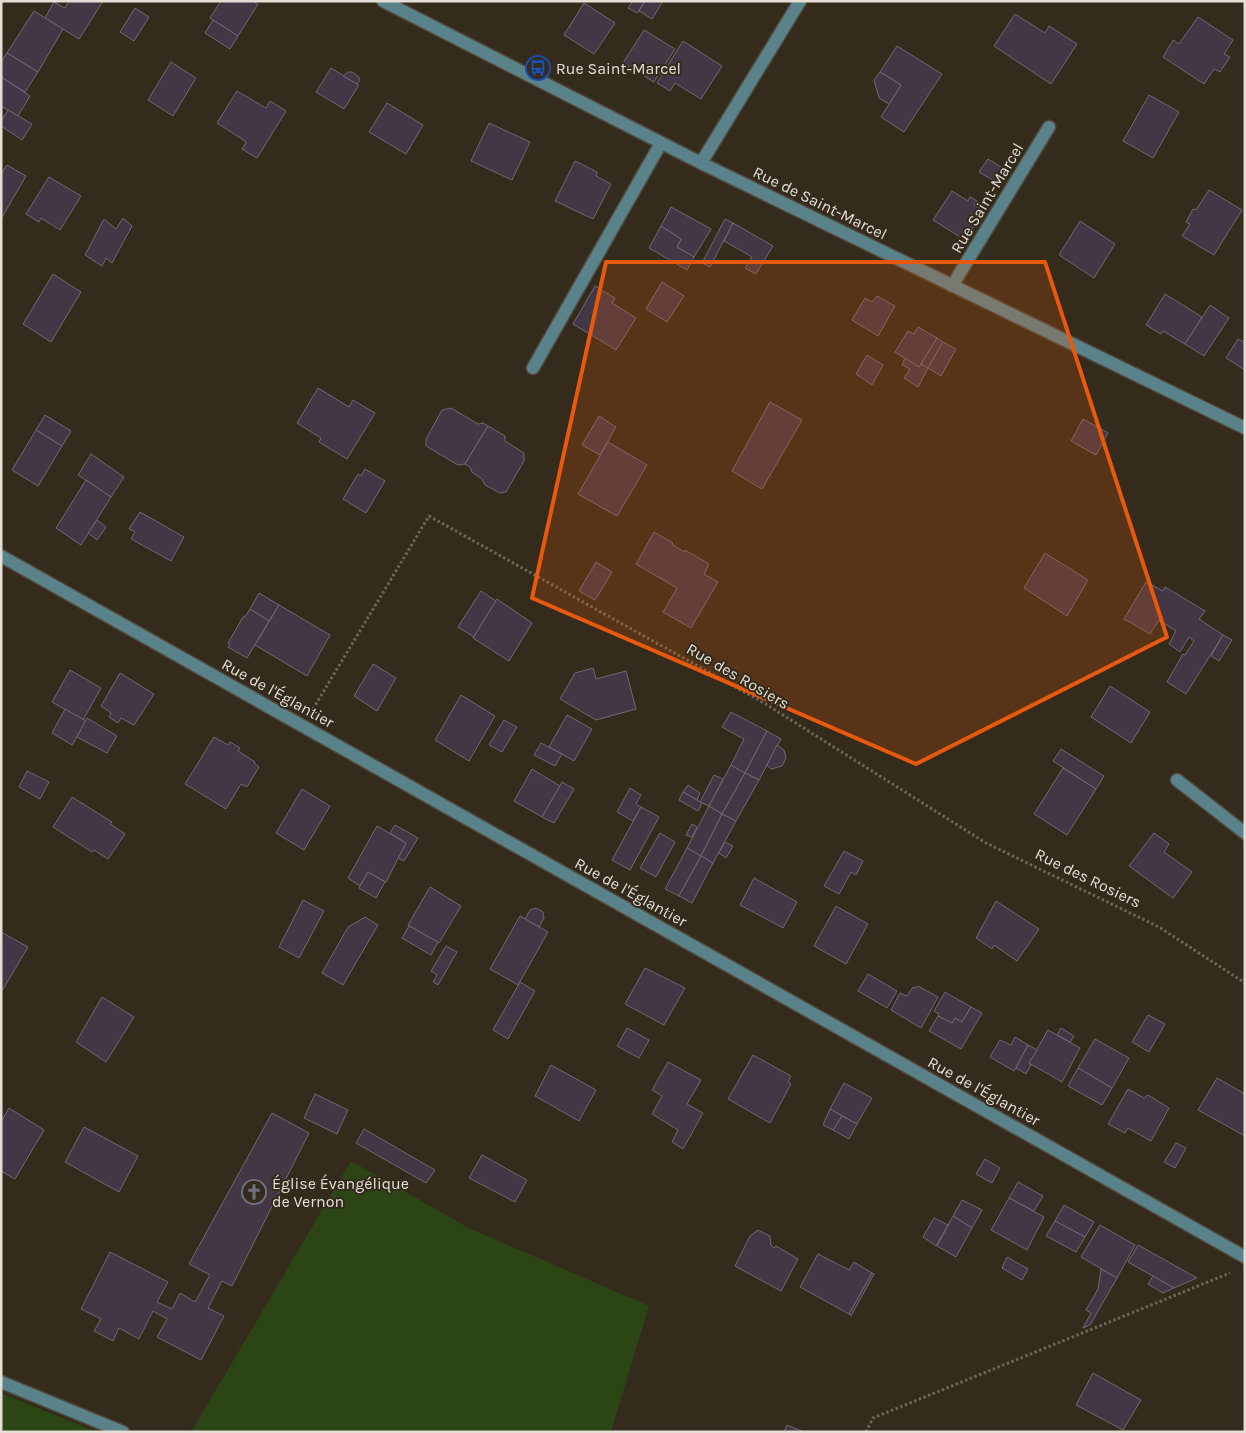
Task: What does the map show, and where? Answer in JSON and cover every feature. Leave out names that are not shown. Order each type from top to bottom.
[{"type":"street","name":"Rue de Saint-Marcel","points":[[383,1],[701,163],[1245,428]]},
{"type":"street","points":[[701,163],[800,1]]},
{"type":"street","name":"Rue Saint-Marcel","points":[[952,286],[1049,127]]},
{"type":"street","points":[[533,368],[662,143]]},
{"type":"street","name":"Rue de l'Églantier","points":[[1,556],[1245,1257]]},
{"type":"street","points":[[1177,780],[1245,833]]},
{"type":"street","points":[[1,1382],[123,1432]]},
{"type":"path","name":"Rue des Rosiers","points":[[302,726],[429,516],[764,703],[986,843],[1159,927],[1245,983]]},
{"type":"path","points":[[866,1432],[873,1418],[1236,1271]]},
{"type":"highlighted area","points":[[606,262],[1045,262],[1167,637],[916,764],[532,598]]},
{"type":"green space","points":[[351,1161],[469,1228],[649,1306],[611,1432],[191,1432]]},
{"type":"green space","points":[[1,1393],[97,1432],[1,1432]]},
{"type":"building","points":[[69,1],[103,1],[79,39],[45,18],[54,2],[65,8]]},
{"type":"building","points":[[221,1],[253,1],[258,4],[238,36],[210,18]]},
{"type":"building","points":[[633,1],[645,1],[637,13],[628,8]]},
{"type":"building","points":[[645,1],[663,1],[652,19],[639,11]]},
{"type":"building","points":[[584,3],[615,23],[594,54],[564,35]]},
{"type":"building","points":[[135,8],[149,17],[134,41],[120,32]]},
{"type":"building","points":[[34,11],[63,29],[38,72],[7,53]]},
{"type":"building","points":[[1015,14],[1045,33],[1049,26],[1077,44],[1051,84],[994,46]]},
{"type":"building","points":[[1198,17],[1233,40],[1224,54],[1230,57],[1220,72],[1214,69],[1204,84],[1163,57],[1173,40],[1179,44]]},
{"type":"building","points":[[213,20],[238,36],[230,49],[205,33]]},
{"type":"building","points":[[644,30],[675,49],[654,82],[623,63]]},
{"type":"building","points":[[683,41],[722,66],[701,99],[675,83],[670,91],[657,83]]},
{"type":"building","points":[[897,46],[942,74],[904,132],[881,117],[901,85],[880,72]]},
{"type":"building","points":[[7,53],[38,72],[25,92],[1,77],[1,62]]},
{"type":"building","points":[[171,62],[196,78],[173,116],[148,100]]},
{"type":"building","points":[[331,68],[359,85],[344,109],[316,92]]},
{"type":"building","points":[[348,72],[352,72],[360,80],[357,84],[343,76]]},
{"type":"building","points":[[880,72],[901,85],[889,104],[879,98],[874,80]]},
{"type":"building","points":[[1,77],[30,96],[18,116],[1,106]]},
{"type":"building","points":[[237,91],[266,108],[270,101],[286,111],[257,158],[242,149],[246,143],[245,141],[217,123]]},
{"type":"building","points":[[1149,95],[1179,112],[1153,158],[1123,141]]},
{"type":"building","points":[[387,103],[423,125],[406,154],[369,132]]},
{"type":"building","points":[[8,110],[32,124],[22,140],[1,126],[1,121]]},
{"type":"building","points":[[489,123],[530,142],[512,180],[471,161]]},
{"type":"building","points":[[988,159],[1009,172],[1001,185],[979,172]]},
{"type":"building","points":[[575,161],[597,172],[596,176],[611,184],[593,219],[555,201]]},
{"type":"building","points":[[7,165],[26,176],[1,219],[1,174]]},
{"type":"building","points":[[49,177],[81,196],[60,230],[41,218],[39,222],[26,214]]},
{"type":"building","points":[[1209,190],[1242,210],[1214,255],[1182,236],[1190,224],[1186,222],[1193,209],[1196,210]]},
{"type":"building","points":[[952,191],[968,201],[970,197],[977,201],[974,205],[984,211],[965,240],[933,220]]},
{"type":"building","points":[[671,207],[711,229],[694,257],[677,247],[681,239],[661,226]]},
{"type":"building","points":[[123,218],[132,226],[112,263],[106,258],[102,266],[85,255],[104,219],[116,229]]},
{"type":"building","points":[[725,219],[733,223],[710,267],[702,263]]},
{"type":"building","points":[[1080,221],[1115,244],[1094,278],[1059,255]]},
{"type":"building","points":[[733,223],[773,246],[756,274],[745,268],[752,257],[724,241]]},
{"type":"building","points":[[661,226],[681,239],[677,247],[694,257],[687,270],[649,248]]},
{"type":"building","points":[[53,274],[81,292],[51,342],[23,324]]},
{"type":"building","points":[[662,282],[684,296],[667,322],[646,309]]},
{"type":"building","points":[[595,286],[615,298],[612,303],[636,318],[616,350],[573,324]]},
{"type":"building","points":[[1165,294],[1202,317],[1185,344],[1163,331],[1161,334],[1146,325]]},
{"type":"building","points":[[877,296],[895,306],[878,336],[852,320],[865,298],[872,302]]},
{"type":"building","points":[[1210,305],[1229,318],[1204,356],[1185,344]]},
{"type":"building","points":[[918,327],[937,338],[919,367],[895,352],[908,331],[914,334]]},
{"type":"building","points":[[937,338],[943,342],[928,368],[921,364]]},
{"type":"building","points":[[1238,339],[1245,343],[1245,370],[1226,358]]},
{"type":"building","points":[[943,342],[956,349],[941,376],[928,368]]},
{"type":"building","points":[[867,355],[883,365],[872,385],[856,374]]},
{"type":"building","points":[[905,358],[919,367],[921,364],[928,368],[918,387],[904,378],[910,369],[902,365]]},
{"type":"building","points":[[318,388],[349,407],[353,400],[375,413],[347,459],[319,442],[321,438],[297,423]]},
{"type":"building","points":[[770,402],[802,420],[762,489],[732,471]]},
{"type":"building","points":[[451,408],[478,424],[483,423],[488,426],[465,464],[458,465],[426,446],[426,439],[442,410]]},
{"type":"building","points":[[45,415],[71,431],[62,446],[36,430]]},
{"type":"building","points":[[599,416],[616,427],[600,455],[582,445]]},
{"type":"building","points":[[1083,419],[1108,433],[1096,455],[1071,441]]},
{"type":"building","points":[[488,426],[505,436],[505,441],[524,453],[524,461],[506,492],[500,493],[485,485],[482,479],[465,464]]},
{"type":"building","points":[[36,430],[62,446],[38,486],[12,470]]},
{"type":"building","points":[[608,442],[647,465],[617,516],[578,494]]},
{"type":"building","points":[[91,454],[124,477],[111,497],[78,475]]},
{"type":"building","points":[[365,469],[385,481],[366,513],[343,499],[358,474],[361,476]]},
{"type":"building","points":[[86,480],[111,497],[81,545],[56,528]]},
{"type":"building","points":[[140,512],[184,537],[171,561],[131,539],[135,532],[129,529]]},
{"type":"building","points":[[97,520],[106,527],[97,540],[88,533]]},
{"type":"building","points":[[654,532],[684,552],[685,550],[709,564],[704,574],[718,582],[691,628],[663,612],[677,588],[636,564]]},
{"type":"building","points":[[1045,553],[1088,580],[1067,616],[1024,588]]},
{"type":"building","points":[[596,562],[612,572],[595,600],[579,591]]},
{"type":"building","points":[[1146,582],[1163,591],[1165,587],[1205,611],[1199,619],[1223,635],[1186,694],[1167,682],[1183,654],[1185,655],[1194,641],[1189,637],[1180,652],[1169,644],[1176,631],[1159,620],[1150,634],[1124,619]]},
{"type":"building","points":[[481,591],[496,601],[474,637],[458,627]]},
{"type":"building","points":[[259,593],[279,605],[269,621],[250,609]]},
{"type":"building","points":[[497,599],[532,623],[509,661],[473,638]]},
{"type":"building","points":[[279,605],[330,635],[307,676],[255,645]]},
{"type":"building","points":[[250,609],[269,621],[247,658],[228,647],[230,644],[228,643],[243,617],[245,617]]},
{"type":"building","points":[[1223,635],[1232,640],[1219,661],[1211,656]]},
{"type":"building","points":[[373,664],[396,678],[377,711],[354,696]]},
{"type":"building","points":[[593,668],[596,679],[626,671],[636,709],[596,720],[560,699],[575,673]]},
{"type":"building","points":[[70,670],[101,688],[83,720],[52,702]]},
{"type":"building","points":[[120,673],[154,694],[134,725],[121,718],[118,723],[109,717],[111,713],[101,706]]},
{"type":"building","points":[[1110,686],[1150,712],[1131,743],[1091,717]]},
{"type":"building","points":[[461,695],[495,716],[469,761],[435,740]]},
{"type":"building","points":[[65,709],[86,721],[72,745],[52,733]]},
{"type":"building","points":[[731,712],[767,731],[745,773],[731,765],[744,739],[722,727]]},
{"type":"building","points":[[567,715],[592,729],[574,761],[549,747]]},
{"type":"building","points":[[87,718],[117,736],[107,753],[77,737]]},
{"type":"building","points":[[504,720],[517,727],[502,752],[489,745]]},
{"type":"building","points":[[767,731],[781,739],[759,780],[745,773]]},
{"type":"building","points":[[214,737],[228,745],[230,742],[240,748],[238,751],[255,762],[259,767],[247,787],[241,784],[226,809],[185,784]]},
{"type":"building","points":[[541,743],[562,754],[555,766],[534,755]]},
{"type":"building","points":[[777,745],[784,750],[786,758],[782,766],[771,769],[767,765]]},
{"type":"building","points":[[1061,749],[1104,776],[1096,789],[1053,761]]},
{"type":"building","points":[[731,765],[745,773],[722,814],[709,806]]},
{"type":"building","points":[[1063,768],[1096,789],[1067,835],[1034,814]]},
{"type":"building","points":[[532,769],[560,786],[542,817],[514,801]]},
{"type":"building","points":[[27,771],[49,782],[40,799],[19,787]]},
{"type":"building","points":[[745,773],[759,780],[736,821],[722,814]]},
{"type":"building","points":[[714,775],[723,779],[709,806],[700,802]]},
{"type":"building","points":[[562,782],[574,789],[554,823],[542,817]]},
{"type":"building","points":[[688,785],[700,793],[697,800],[683,792]]},
{"type":"building","points":[[630,788],[641,795],[636,804],[641,807],[633,821],[617,812]]},
{"type":"building","points":[[302,789],[330,806],[304,850],[276,833]]},
{"type":"building","points":[[683,792],[702,803],[698,811],[679,800]]},
{"type":"building","points":[[72,797],[112,822],[110,824],[125,834],[108,859],[94,850],[92,852],[53,827]]},
{"type":"building","points":[[709,806],[722,814],[701,856],[687,848]]},
{"type":"building","points":[[641,807],[659,817],[630,870],[612,860]]},
{"type":"building","points":[[722,814],[736,821],[713,863],[701,856]]},
{"type":"building","points":[[692,824],[697,827],[692,837],[686,835]]},
{"type":"building","points":[[395,825],[418,838],[404,861],[398,858],[406,843],[390,833]]},
{"type":"building","points":[[377,826],[406,843],[386,882],[368,872],[360,886],[348,878]]},
{"type":"building","points":[[660,833],[675,842],[656,877],[640,868]]},
{"type":"building","points":[[1154,833],[1169,844],[1164,852],[1192,872],[1173,898],[1129,866]]},
{"type":"building","points":[[725,842],[733,846],[726,858],[719,853]]},
{"type":"building","points":[[687,848],[701,856],[679,896],[665,889]]},
{"type":"building","points":[[844,851],[863,861],[856,875],[851,872],[839,894],[824,886]]},
{"type":"building","points":[[701,856],[713,863],[692,903],[679,896]]},
{"type":"building","points":[[368,872],[385,882],[376,898],[359,888]]},
{"type":"building","points":[[754,878],[797,902],[783,928],[740,905]]},
{"type":"building","points":[[430,887],[461,906],[439,943],[408,925]]},
{"type":"building","points":[[303,900],[324,911],[299,958],[279,947]]},
{"type":"building","points":[[996,901],[1039,929],[1017,961],[994,945],[992,949],[976,938]]},
{"type":"building","points":[[836,906],[868,924],[846,964],[814,946]]},
{"type":"building","points":[[536,908],[543,912],[544,918],[539,927],[525,919],[530,910]]},
{"type":"building","points":[[520,916],[548,932],[518,985],[490,969]]},
{"type":"building","points":[[365,917],[378,925],[343,985],[322,973],[348,927]]},
{"type":"building","points":[[409,926],[438,942],[431,955],[402,938]]},
{"type":"building","points":[[1,932],[28,947],[2,991],[1,990]]},
{"type":"building","points":[[446,946],[457,952],[438,985],[433,982],[437,975],[431,971]]},
{"type":"building","points":[[645,968],[685,988],[664,1025],[625,1004]]},
{"type":"building","points":[[868,974],[897,991],[887,1008],[858,991]]},
{"type":"building","points":[[520,982],[535,991],[508,1039],[493,1030]]},
{"type":"building","points":[[918,986],[938,997],[921,1028],[891,1010],[900,993],[907,996],[913,987]]},
{"type":"building","points":[[945,992],[971,1007],[962,1022],[955,1018],[952,1023],[938,1016],[939,1014],[934,1011]]},
{"type":"building","points":[[102,997],[134,1017],[106,1062],[76,1042]]},
{"type":"building","points":[[971,1007],[982,1013],[961,1049],[929,1031],[938,1016],[952,1023],[955,1018],[962,1022]]},
{"type":"building","points":[[1148,1015],[1165,1024],[1149,1052],[1132,1042]]},
{"type":"building","points":[[627,1028],[649,1040],[639,1058],[617,1046]]},
{"type":"building","points":[[1061,1028],[1074,1036],[1070,1042],[1057,1035]]},
{"type":"building","points":[[1048,1030],[1080,1048],[1062,1082],[1029,1063]]},
{"type":"building","points":[[1015,1037],[1028,1045],[1014,1071],[990,1057],[1000,1040],[1011,1045]]},
{"type":"building","points":[[1095,1039],[1129,1058],[1112,1088],[1078,1068]]},
{"type":"building","points":[[1028,1045],[1037,1050],[1029,1063],[1031,1065],[1026,1074],[1016,1068]]},
{"type":"building","points":[[753,1055],[791,1076],[788,1082],[791,1084],[770,1123],[728,1099]]},
{"type":"building","points":[[668,1062],[701,1080],[687,1104],[703,1113],[683,1149],[672,1142],[678,1130],[652,1114],[662,1096],[652,1090]]},
{"type":"building","points":[[551,1065],[596,1090],[579,1121],[535,1096]]},
{"type":"building","points":[[1078,1068],[1112,1088],[1102,1105],[1068,1086]]},
{"type":"building","points":[[1217,1078],[1245,1094],[1245,1136],[1198,1110]]},
{"type":"building","points":[[844,1083],[872,1098],[857,1124],[830,1109]]},
{"type":"building","points":[[1128,1089],[1144,1098],[1148,1095],[1169,1108],[1151,1141],[1128,1128],[1125,1133],[1108,1124]]},
{"type":"building","points":[[315,1094],[348,1110],[337,1134],[304,1118]]},
{"type":"building","points":[[9,1108],[44,1130],[15,1179],[1,1171],[1,1122]]},
{"type":"building","points":[[830,1109],[842,1116],[833,1130],[823,1125]]},
{"type":"building","name":"Église Évangélique de Vernon","points":[[272,1113],[309,1133],[232,1286],[222,1281],[208,1308],[224,1316],[201,1360],[157,1337],[167,1319],[153,1311],[139,1339],[119,1328],[113,1341],[94,1331],[101,1319],[81,1309],[110,1252],[168,1282],[157,1302],[172,1309],[180,1293],[195,1302],[210,1275],[189,1264]]},
{"type":"building","points":[[842,1116],[857,1124],[849,1139],[833,1130]]},
{"type":"building","points":[[84,1127],[138,1156],[119,1192],[65,1162]]},
{"type":"building","points":[[364,1129],[435,1170],[426,1183],[356,1143]]},
{"type":"building","points":[[1176,1143],[1186,1148],[1175,1168],[1164,1162]]},
{"type":"building","points":[[482,1155],[527,1180],[515,1202],[469,1178]]},
{"type":"building","points":[[985,1159],[1000,1168],[992,1183],[976,1174]]},
{"type":"building","points":[[1018,1182],[1043,1196],[1034,1211],[1009,1198]]},
{"type":"building","points":[[1009,1198],[1044,1217],[1027,1250],[991,1230]]},
{"type":"building","points":[[962,1200],[982,1210],[972,1228],[953,1216]]},
{"type":"building","points":[[1064,1205],[1094,1222],[1085,1237],[1055,1221]]},
{"type":"building","points":[[953,1216],[972,1228],[956,1257],[937,1246]]},
{"type":"building","points":[[934,1218],[948,1225],[936,1246],[923,1237]]},
{"type":"building","points":[[1055,1221],[1085,1237],[1076,1252],[1046,1236]]},
{"type":"building","points":[[1100,1225],[1135,1245],[1117,1278],[1081,1257]]},
{"type":"building","points":[[758,1230],[770,1236],[771,1245],[774,1248],[776,1246],[798,1259],[781,1291],[735,1266],[750,1236]]},
{"type":"building","points":[[1138,1245],[1197,1278],[1174,1288],[1128,1262]]},
{"type":"building","points":[[818,1254],[849,1270],[854,1262],[872,1273],[849,1314],[800,1287]]},
{"type":"building","points":[[1007,1257],[1028,1269],[1022,1280],[1002,1268]]},
{"type":"building","points":[[1101,1269],[1117,1278],[1090,1325],[1083,1328],[1091,1313],[1086,1310],[1098,1289]]},
{"type":"building","points":[[872,1273],[874,1274],[851,1316],[849,1314]]},
{"type":"building","points":[[1153,1276],[1174,1288],[1163,1293],[1148,1284]]},
{"type":"building","points":[[1093,1373],[1141,1400],[1123,1430],[1076,1405]]},
{"type":"building","points":[[787,1425],[804,1432],[784,1432]]},
{"type":"place","name":"Rue Saint-Marcel","points":[[538,68]]},
{"type":"place","name":"Église Évangélique de Vernon","points":[[254,1192]]}]
